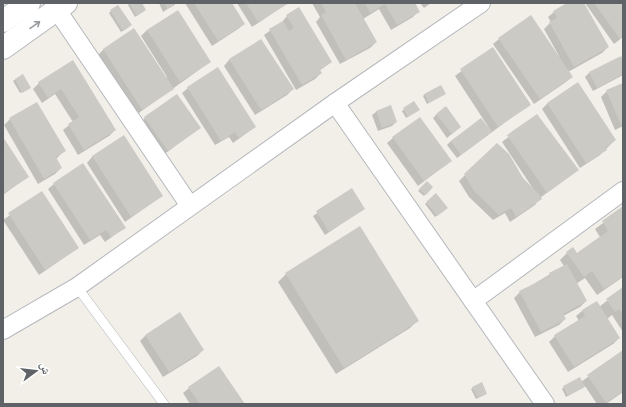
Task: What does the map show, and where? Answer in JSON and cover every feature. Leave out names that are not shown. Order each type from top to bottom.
[{"type":"street","points":[[3,21],[29,3]]},
{"type":"street","points":[[3,330],[76,287],[335,103],[481,3]]},
{"type":"street","points":[[3,48],[62,6],[190,206]]},
{"type":"street","points":[[335,103],[545,404]]},
{"type":"street","points":[[473,301],[623,191]]},
{"type":"lane","points":[[76,287],[164,404]]},
{"type":"building","points":[[129,3],[142,3],[146,10],[137,16]]},
{"type":"building","points":[[165,3],[175,3],[175,5],[167,9]]},
{"type":"building","points":[[194,3],[232,3],[245,24],[218,41]]},
{"type":"building","points":[[246,3],[289,3],[258,22]]},
{"type":"building","points":[[321,3],[355,3],[377,42],[346,60],[321,15],[326,12]]},
{"type":"building","points":[[365,3],[415,3],[420,12],[397,25],[385,4],[370,13]]},
{"type":"building","points":[[567,3],[584,3],[609,47],[574,67],[549,22],[557,18],[553,11]]},
{"type":"building","points":[[594,3],[623,3],[623,37],[620,39]]},
{"type":"building","points":[[118,5],[132,25],[123,31],[110,10]]},
{"type":"building","points":[[299,7],[332,62],[320,70],[322,73],[302,85],[269,29],[283,21],[289,31],[294,28],[286,15]]},
{"type":"building","points":[[178,10],[211,62],[180,82],[147,30]]},
{"type":"building","points":[[531,15],[573,77],[540,99],[498,38]]},
{"type":"building","points":[[134,28],[174,89],[142,110],[103,49]]},
{"type":"building","points":[[261,39],[294,89],[261,110],[229,59]]},
{"type":"building","points":[[493,47],[531,105],[498,127],[460,69]]},
{"type":"building","points":[[621,56],[623,60],[623,74],[597,88],[589,72]]},
{"type":"building","points":[[73,60],[116,130],[84,150],[68,124],[79,117],[61,89],[48,98],[38,82]]},
{"type":"building","points":[[218,67],[256,127],[239,138],[235,132],[221,141],[187,87]]},
{"type":"building","points":[[23,74],[31,88],[22,93],[15,79]]},
{"type":"building","points":[[578,82],[616,140],[606,147],[607,150],[586,163],[547,103]]},
{"type":"building","points":[[623,83],[623,124],[621,125],[606,90]]},
{"type":"building","points":[[441,85],[446,94],[429,103],[424,94]]},
{"type":"building","points":[[177,94],[201,128],[168,151],[144,117]]},
{"type":"building","points":[[414,101],[420,110],[408,117],[403,108]]},
{"type":"building","points":[[37,102],[66,151],[56,157],[62,168],[44,179],[9,118]]},
{"type":"building","points":[[391,105],[397,122],[382,128],[376,111]]},
{"type":"building","points":[[446,106],[461,127],[452,134],[436,114]]},
{"type":"building","points":[[537,114],[579,170],[547,193],[507,135]]},
{"type":"building","points":[[420,117],[452,161],[424,181],[392,137]]},
{"type":"building","points":[[481,118],[492,132],[461,155],[451,141]]},
{"type":"building","points":[[124,135],[163,196],[131,217],[92,156]]},
{"type":"building","points":[[3,137],[29,177],[3,194]]},
{"type":"building","points":[[497,143],[509,154],[523,178],[542,199],[516,217],[511,208],[499,215],[474,191],[464,174]]},
{"type":"building","points":[[83,163],[126,228],[111,237],[106,230],[90,240],[53,183]]},
{"type":"building","points":[[427,181],[433,187],[426,195],[419,189]]},
{"type":"building","points":[[352,188],[365,209],[329,232],[316,211]]},
{"type":"building","points":[[42,191],[79,248],[45,270],[8,213]]},
{"type":"building","points":[[436,193],[448,208],[437,216],[426,202]]},
{"type":"building","points":[[623,206],[623,276],[604,289],[592,271],[584,277],[566,252],[573,247],[577,253],[608,231],[602,221]]},
{"type":"building","points":[[360,226],[419,321],[344,368],[285,273]]},
{"type":"building","points":[[567,264],[587,301],[563,314],[566,319],[541,332],[519,291],[550,276],[549,273]]},
{"type":"building","points":[[623,287],[623,314],[619,309],[615,312],[606,299]]},
{"type":"building","points":[[597,301],[620,338],[574,367],[554,335],[585,316],[582,310]]},
{"type":"building","points":[[180,312],[204,350],[169,372],[145,335]]},
{"type":"building","points":[[623,350],[623,391],[606,403],[587,375]]},
{"type":"building","points":[[219,366],[245,404],[200,404],[188,387]]},
{"type":"building","points":[[580,377],[585,387],[568,396],[563,386]]},
{"type":"building","points":[[482,382],[487,394],[478,398],[472,387]]}]
